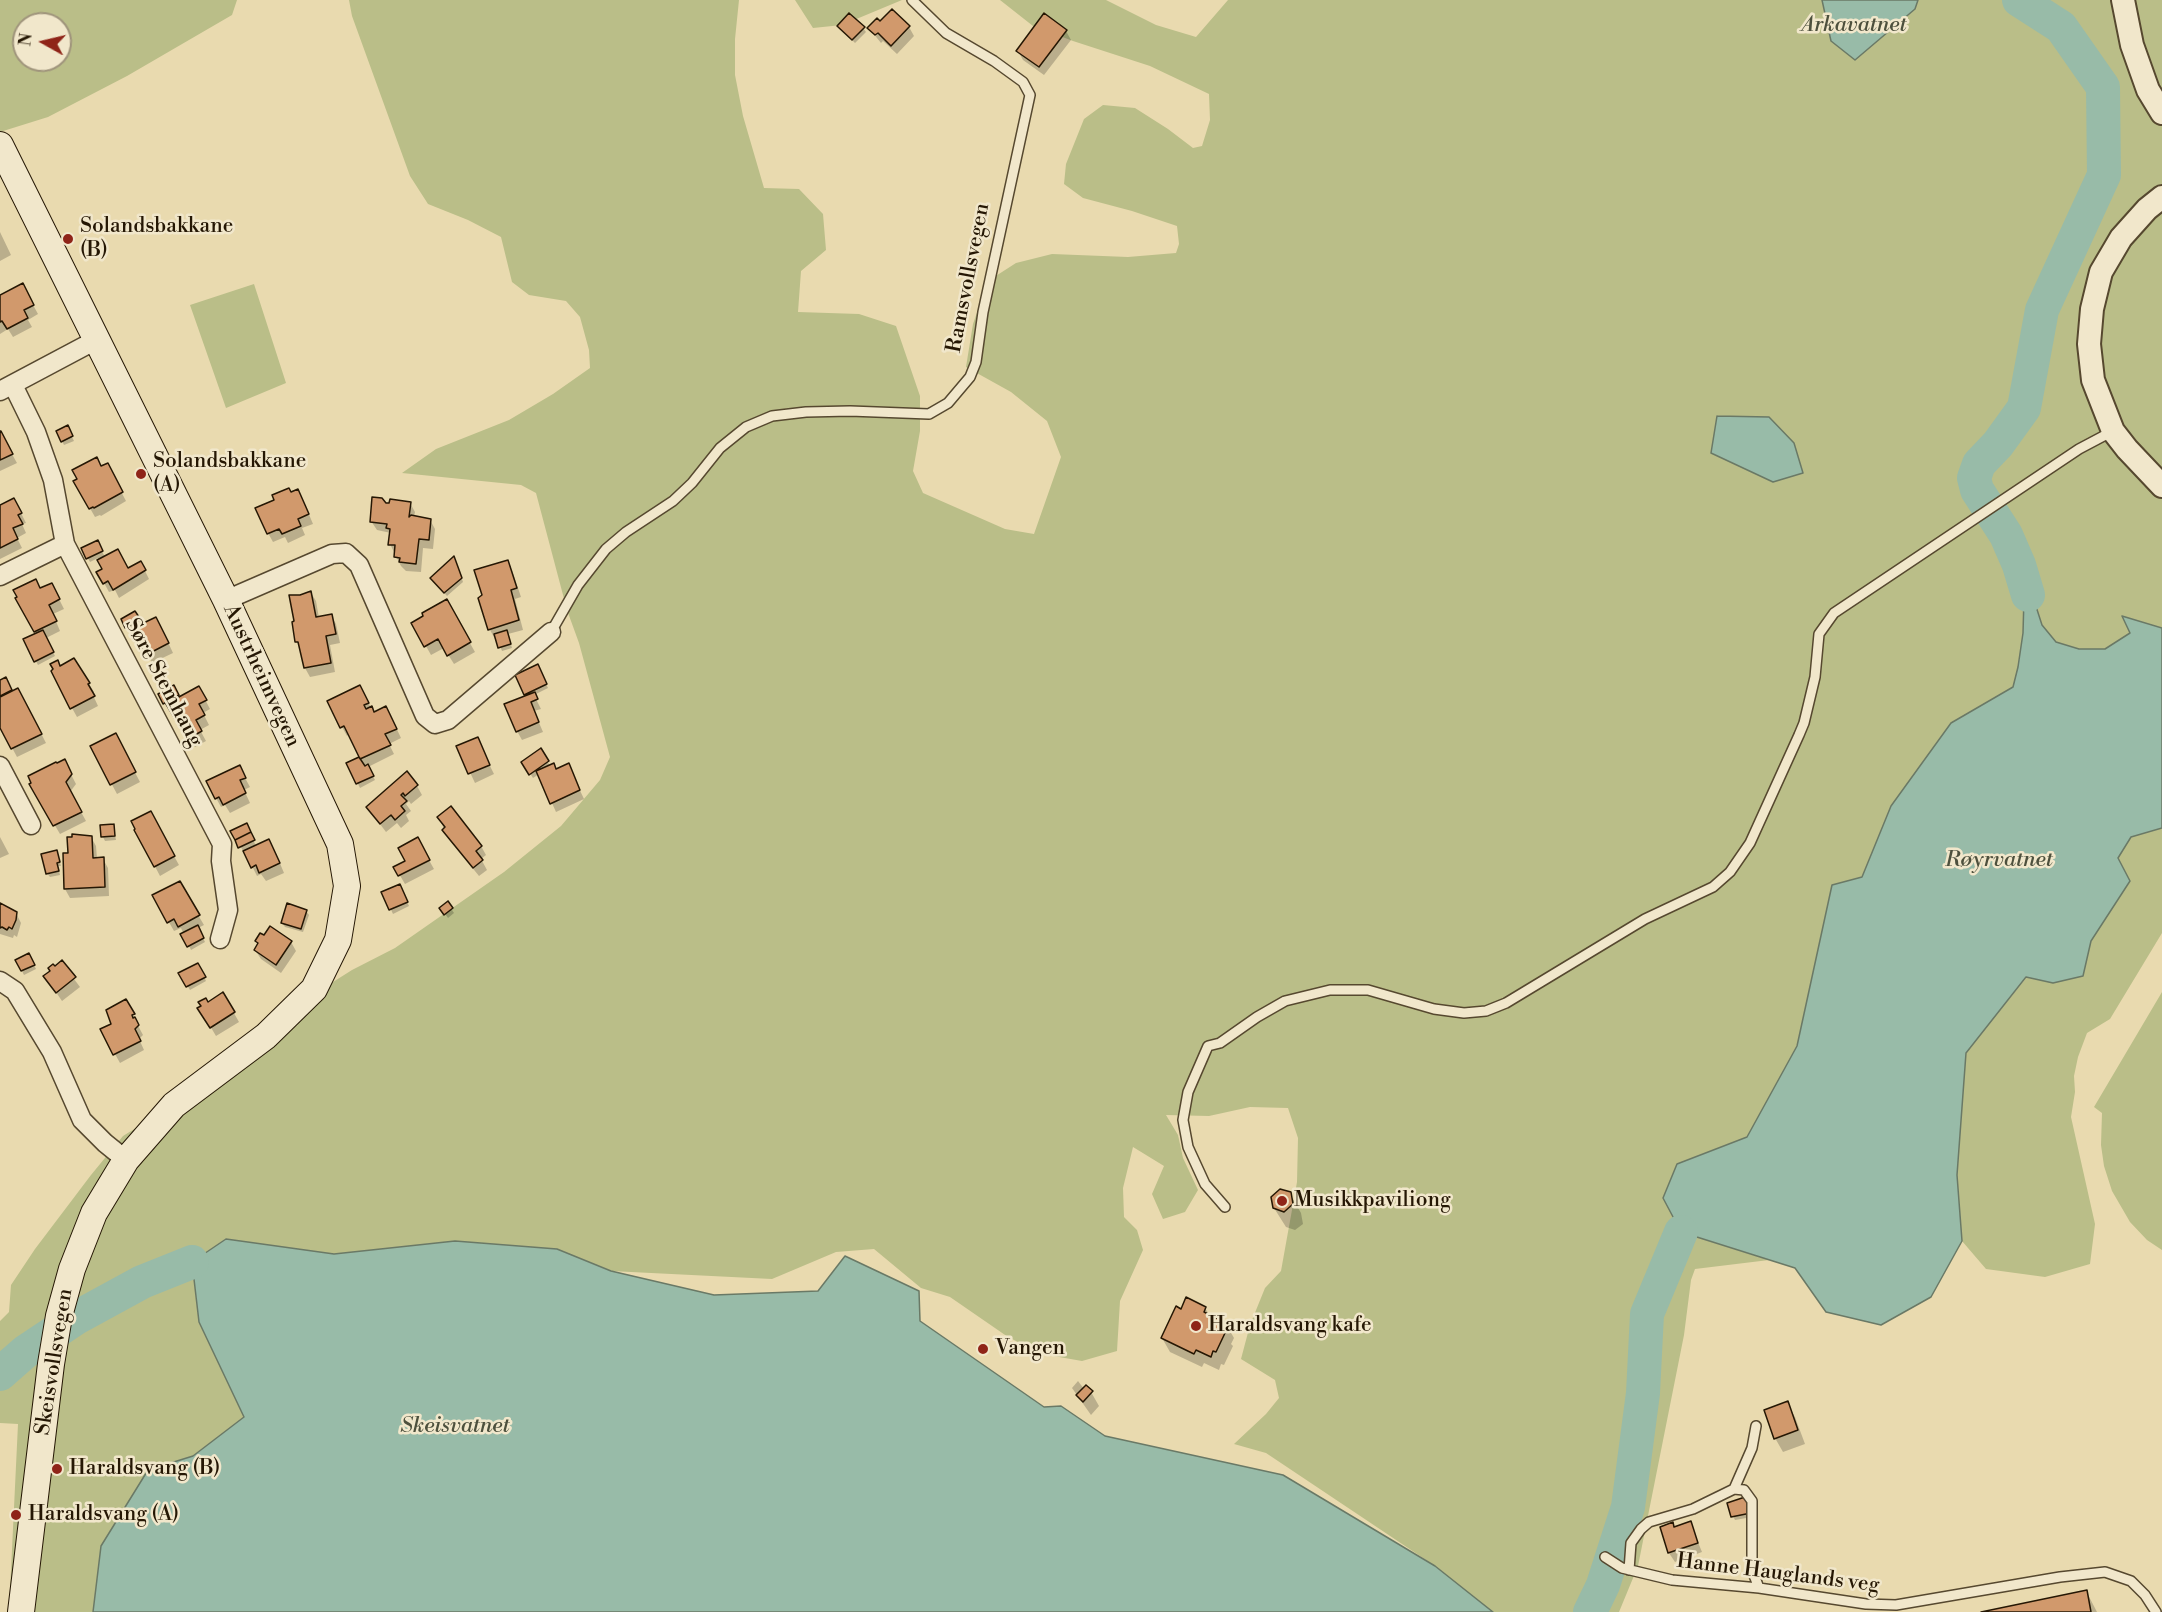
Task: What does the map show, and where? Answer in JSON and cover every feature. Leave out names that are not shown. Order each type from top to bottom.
[{"type":"main road","name":"Austrheimvegen","points":[[0,145],[226,600],[340,844],[347,886],[338,940],[314,989],[266,1036],[174,1105],[126,1160]]},
{"type":"main road","name":"Skeisvollsvegen","points":[[21,1612],[51,1364],[59,1316],[72,1269],[94,1213],[126,1160]]},
{"type":"street","points":[[2123,0],[2132,45],[2148,90],[2162,113]]},
{"type":"street","points":[[2162,197],[2147,209],[2121,238],[2101,272],[2091,309],[2089,344],[2093,380],[2113,431],[2162,486]]},
{"type":"street","points":[[7,388],[96,340]]},
{"type":"street","name":"Søre Stemhaug","points":[[7,388],[36,432],[53,480],[65,544],[222,844],[221,861],[228,910],[220,939]]},
{"type":"street","points":[[0,576],[65,544]]},
{"type":"street","name":"Ramsvollsvegen","points":[[226,600],[332,554],[346,553],[359,566],[425,716],[435,724],[448,720],[551,632]]},
{"type":"street","points":[[1,769],[31,825]]},
{"type":"street","points":[[0,981],[15,991],[52,1052],[82,1120],[126,1160]]},
{"type":"lane","name":"Ramsvollsvegen","points":[[551,632],[578,585],[606,549],[626,532],[673,501],[692,483],[720,448],[746,427],[772,416],[806,412],[929,414],[948,403],[970,378],[976,362],[983,312],[1030,95],[1023,82],[994,61],[946,33],[912,0]]},
{"type":"lane","points":[[1225,1207],[1205,1184],[1188,1147],[1183,1120],[1188,1092],[1208,1046],[1220,1043],[1285,1001],[1330,990],[1368,990],[1434,1009],[1464,1013],[1486,1011],[1506,1003],[1645,919],[1713,887],[1730,872],[1750,843],[1799,735],[1815,677],[1819,634],[1834,613],[2079,449],[2113,431]]},
{"type":"lane","points":[[1734,1489],[1752,1448],[1756,1426]]},
{"type":"lane","points":[[1629,1570],[1631,1543],[1649,1522],[1693,1509],[1734,1489],[1744,1490],[1752,1501],[1752,1570],[1759,1588]]},
{"type":"lane","name":"Hanne Hauglands veg","points":[[1605,1557],[1617,1566],[1672,1580],[1759,1588],[1866,1604],[1896,1605],[2060,1576],[2105,1572],[2131,1581],[2145,1595],[2156,1612]]},
{"type":"green space","points":[[0,0],[237,0],[232,15],[127,76],[48,117],[0,132]]},
{"type":"green space","points":[[349,0],[739,0],[735,39],[735,75],[743,116],[764,188],[799,189],[823,214],[826,250],[801,271],[798,312],[859,314],[896,326],[920,396],[920,431],[913,471],[923,493],[1005,529],[1034,534],[1061,457],[1047,421],[1011,392],[966,367],[973,324],[988,281],[1016,263],[1052,254],[1128,257],[1176,253],[1179,244],[1177,226],[1083,198],[1064,184],[1066,164],[1084,119],[1103,105],[1135,108],[1193,148],[1202,146],[1210,120],[1209,94],[1150,66],[1033,26],[1000,0],[1106,0],[1156,25],[1196,37],[1228,0],[1822,0],[1831,40],[1915,9],[1918,0],[2162,0],[2162,628],[2123,617],[2130,633],[2105,649],[2079,649],[2056,642],[2041,625],[2034,600],[2024,597],[2023,633],[2013,687],[1951,723],[1891,806],[1862,877],[1832,886],[1797,1046],[1747,1137],[1677,1164],[1681,1232],[1769,1260],[1695,1269],[1691,1280],[1684,1335],[1638,1566],[1619,1612],[1493,1612],[1435,1566],[1266,1453],[1234,1444],[1266,1414],[1279,1398],[1275,1380],[1241,1359],[1250,1325],[1265,1288],[1281,1271],[1297,1182],[1298,1138],[1288,1108],[1250,1107],[1209,1116],[1166,1115],[1178,1135],[1183,1158],[1198,1190],[1185,1212],[1163,1219],[1152,1194],[1164,1166],[1133,1147],[1123,1188],[1124,1217],[1137,1230],[1143,1250],[1120,1301],[1117,1351],[1082,1361],[1042,1354],[1008,1337],[950,1297],[921,1288],[874,1249],[836,1252],[772,1279],[611,1271],[557,1249],[455,1241],[334,1254],[226,1239],[192,1263],[199,1322],[244,1417],[193,1456],[148,1470],[101,1546],[93,1612],[9,1612],[18,1424],[0,1423],[0,1321],[9,1312],[11,1285],[35,1249],[123,1136],[173,1105],[314,994],[352,970],[395,948],[504,872],[561,826],[600,780],[610,757],[536,493],[521,485],[402,473],[436,449],[509,420],[553,394],[590,368],[589,350],[580,317],[566,301],[529,295],[512,282],[501,237],[468,220],[428,204],[410,176],[352,16]]},
{"type":"green space","points":[[795,0],[902,0],[842,25],[813,28]]},
{"type":"green space","points":[[254,284],[286,383],[226,408],[190,305]]},
{"type":"green space","points":[[2162,828],[2162,933],[2110,1019],[2087,1033],[2074,1076],[2075,1092],[2071,1117],[2095,1224],[2090,1264],[2045,1277],[1986,1269],[1962,1241],[1957,1175],[1965,1053],[2027,977],[2053,983],[2083,976],[2091,941],[2130,881],[2118,858],[2131,837]]},
{"type":"green space","points":[[2162,992],[2162,1250],[2147,1240],[2130,1222],[2112,1191],[2104,1166],[2101,1145],[2102,1113],[2094,1107]]},
{"type":"water","name":"Arkavatnet","points":[[1822,0],[1918,0],[1915,9],[1855,60],[1831,41]]},
{"type":"water","points":[[1717,416],[1769,417],[1794,443],[1803,473],[1773,482],[1711,453]]},
{"type":"water","name":"Røyrvatnet","points":[[2032,594],[2042,625],[2056,642],[2079,649],[2105,649],[2130,633],[2122,616],[2162,628],[2162,828],[2131,837],[2118,858],[2130,881],[2091,941],[2083,976],[2053,983],[2026,977],[1966,1053],[1957,1175],[1962,1241],[1931,1297],[1881,1325],[1826,1312],[1795,1268],[1681,1232],[1663,1198],[1677,1164],[1747,1137],[1797,1046],[1832,885],[1862,877],[1891,806],[1951,723],[2013,687],[2023,633],[2024,597]]},
{"type":"water","name":"Skeisvatnet","points":[[226,1239],[334,1254],[455,1241],[557,1249],[611,1271],[714,1295],[818,1291],[845,1256],[919,1291],[920,1321],[1044,1407],[1061,1406],[1105,1436],[1283,1475],[1435,1566],[1493,1612],[93,1612],[101,1546],[148,1470],[193,1456],[244,1417],[199,1322],[192,1262]]},
{"type":"building","points":[[892,9],[910,26],[891,46],[878,33],[875,35],[867,28],[877,18],[880,21]]},
{"type":"building","points":[[849,13],[865,27],[852,40],[837,26]]},
{"type":"building","points":[[1044,13],[1067,30],[1039,67],[1016,51]]},
{"type":"building","points":[[23,283],[34,305],[24,310],[28,318],[7,329],[2,321],[0,322],[0,295]]},
{"type":"building","points":[[68,425],[73,436],[61,442],[56,431]]},
{"type":"building","points":[[0,431],[13,454],[0,460]]},
{"type":"building","points":[[97,457],[101,466],[108,463],[123,492],[89,509],[73,481],[77,479],[72,470]]},
{"type":"building","points":[[289,488],[291,492],[298,489],[309,514],[298,519],[301,526],[282,534],[279,529],[267,534],[255,508],[274,500],[272,495]]},
{"type":"building","points":[[372,497],[382,498],[386,503],[389,503],[390,499],[411,502],[409,517],[411,515],[431,519],[429,540],[419,539],[416,564],[399,562],[400,558],[394,557],[395,545],[388,545],[390,529],[386,528],[387,524],[370,522]]},
{"type":"building","points":[[14,498],[22,513],[18,515],[23,524],[13,528],[18,539],[0,548],[0,505]]},
{"type":"building","points":[[98,540],[103,551],[86,559],[81,548]]},
{"type":"building","points":[[118,549],[128,568],[141,561],[146,570],[113,590],[108,581],[103,584],[96,572],[102,569],[97,560]]},
{"type":"building","points":[[454,556],[462,578],[444,593],[430,578]]},
{"type":"building","points":[[508,560],[517,588],[511,590],[519,620],[488,630],[478,598],[482,595],[474,570]]},
{"type":"building","points":[[36,579],[40,588],[52,583],[60,599],[49,605],[57,621],[34,632],[13,590]]},
{"type":"building","points":[[311,591],[316,617],[332,614],[336,634],[326,636],[331,663],[304,668],[298,642],[295,642],[289,595],[300,595]]},
{"type":"building","points":[[447,599],[471,642],[447,656],[438,639],[424,647],[411,623],[423,616],[422,613]]},
{"type":"building","points":[[135,611],[141,620],[125,628],[121,619]]},
{"type":"building","points":[[156,617],[169,643],[146,655],[140,644],[137,645],[133,638],[137,636],[133,628]]},
{"type":"building","points":[[43,630],[54,652],[34,662],[23,639]]},
{"type":"building","points":[[507,630],[511,644],[498,648],[494,634]]},
{"type":"building","points":[[74,658],[90,683],[88,684],[95,696],[70,709],[51,671],[53,669],[50,664],[58,660],[60,666]]},
{"type":"building","points":[[538,664],[547,684],[524,695],[515,675]]},
{"type":"building","points":[[6,677],[12,690],[0,696],[0,680]]},
{"type":"building","points":[[174,685],[179,695],[163,704],[158,694]]},
{"type":"building","points":[[360,685],[369,703],[364,705],[366,709],[372,706],[374,712],[386,706],[397,729],[385,734],[391,745],[360,759],[344,726],[340,728],[327,701]]},
{"type":"building","points":[[199,686],[207,700],[199,704],[205,715],[196,720],[202,731],[188,739],[178,717],[175,719],[166,704]]},
{"type":"building","points":[[18,688],[42,734],[11,749],[0,728],[0,697]]},
{"type":"building","points":[[535,692],[538,699],[531,702],[539,722],[516,732],[504,704]]},
{"type":"building","points":[[116,733],[136,772],[110,785],[90,746]]},
{"type":"building","points":[[478,737],[490,765],[468,774],[456,746]]},
{"type":"building","points":[[541,748],[549,761],[529,775],[521,762]]},
{"type":"building","points":[[359,757],[365,766],[368,764],[374,776],[356,784],[346,763]]},
{"type":"building","points":[[65,759],[72,774],[66,782],[82,812],[53,826],[29,784],[31,783],[28,776]]},
{"type":"building","points":[[554,763],[556,769],[569,763],[580,790],[550,804],[536,771]]},
{"type":"building","points":[[240,765],[246,778],[240,780],[246,793],[223,805],[219,797],[215,799],[206,781]]},
{"type":"building","points":[[407,771],[418,785],[405,796],[403,793],[401,795],[407,801],[401,806],[405,811],[395,820],[391,815],[380,824],[366,807]]},
{"type":"building","points":[[451,806],[482,846],[476,851],[483,860],[473,868],[442,830],[445,827],[437,817]]},
{"type":"building","points":[[151,811],[175,856],[154,867],[131,821]]},
{"type":"building","points":[[247,823],[251,832],[235,840],[230,831]]},
{"type":"building","points":[[114,824],[115,836],[101,837],[100,825]]},
{"type":"building","points":[[251,832],[255,840],[238,848],[235,840]]},
{"type":"building","points":[[72,834],[92,836],[93,858],[104,857],[105,887],[64,889],[63,853],[68,853],[67,837],[72,837]]},
{"type":"building","points":[[418,837],[430,860],[398,876],[393,867],[405,861],[398,848]]},
{"type":"building","points":[[269,839],[280,863],[259,873],[256,865],[251,868],[243,851]]},
{"type":"building","points":[[57,850],[60,862],[57,863],[59,871],[46,874],[41,854]]},
{"type":"building","points":[[180,881],[200,915],[178,927],[174,919],[167,923],[152,895]]},
{"type":"building","points":[[400,884],[408,902],[389,910],[381,892]]},
{"type":"building","points":[[448,901],[453,908],[444,915],[439,908]]},
{"type":"building","points":[[0,903],[17,912],[12,929],[0,928]]},
{"type":"building","points":[[287,903],[307,910],[301,929],[281,923]]},
{"type":"building","points":[[198,925],[204,938],[187,947],[180,934]]},
{"type":"building","points":[[270,926],[292,941],[276,965],[254,950],[258,943],[255,941],[260,933],[264,935]]},
{"type":"building","points":[[29,953],[35,965],[21,971],[15,960]]},
{"type":"building","points":[[62,960],[76,977],[56,993],[43,976],[50,971],[48,968]]},
{"type":"building","points":[[198,963],[206,977],[186,987],[178,973]]},
{"type":"building","points":[[223,992],[235,1012],[210,1028],[197,1008],[201,1006],[198,1002],[206,998],[208,1002]]},
{"type":"building","points":[[126,999],[135,1014],[132,1015],[133,1018],[135,1017],[139,1025],[135,1029],[141,1041],[113,1055],[100,1029],[111,1024],[106,1010]]},
{"type":"building","name":"Musikkpaviliong","points":[[1280,1189],[1291,1192],[1293,1204],[1284,1212],[1273,1208],[1271,1197]]},
{"type":"building","name":"Haraldsvang kafe","points":[[1186,1297],[1206,1307],[1204,1312],[1227,1323],[1224,1330],[1226,1331],[1216,1352],[1213,1351],[1211,1357],[1196,1350],[1194,1354],[1161,1338],[1176,1306],[1181,1309]]},
{"type":"building","points":[[1086,1385],[1093,1391],[1083,1402],[1076,1395]]},
{"type":"building","points":[[1788,1401],[1798,1430],[1774,1439],[1764,1410]]},
{"type":"building","points":[[1745,1497],[1751,1513],[1731,1517],[1727,1503]]},
{"type":"building","points":[[1691,1521],[1698,1543],[1668,1553],[1660,1527],[1673,1522],[1674,1527]]},
{"type":"building","points":[[2087,1590],[2091,1612],[1981,1612]]},
{"type":"waterway","points":[[2019,0],[2061,27],[2103,87],[2104,175],[2042,310],[2024,408],[1998,444],[1979,464],[1974,478],[1977,490],[2006,535],[2019,565],[2028,595]]},
{"type":"waterway","points":[[1590,1612],[1603,1585],[1628,1507],[1643,1393],[1647,1314],[1681,1232]]},
{"type":"waterway","points":[[0,1374],[25,1352],[76,1318],[142,1282],[192,1262]]},
{"type":"place","name":"Solandsbakkane (B)","points":[[68,239]]},
{"type":"place","name":"Solandsbakkane (A)","points":[[141,474]]},
{"type":"place","name":"Musikkpaviliong","points":[[1282,1201]]},
{"type":"place","name":"Haraldsvang kafe","points":[[1196,1326]]},
{"type":"place","name":"Vangen","points":[[983,1349]]},
{"type":"place","name":"Haraldsvang (B)","points":[[57,1469]]},
{"type":"place","name":"Haraldsvang (A)","points":[[16,1515]]}]
